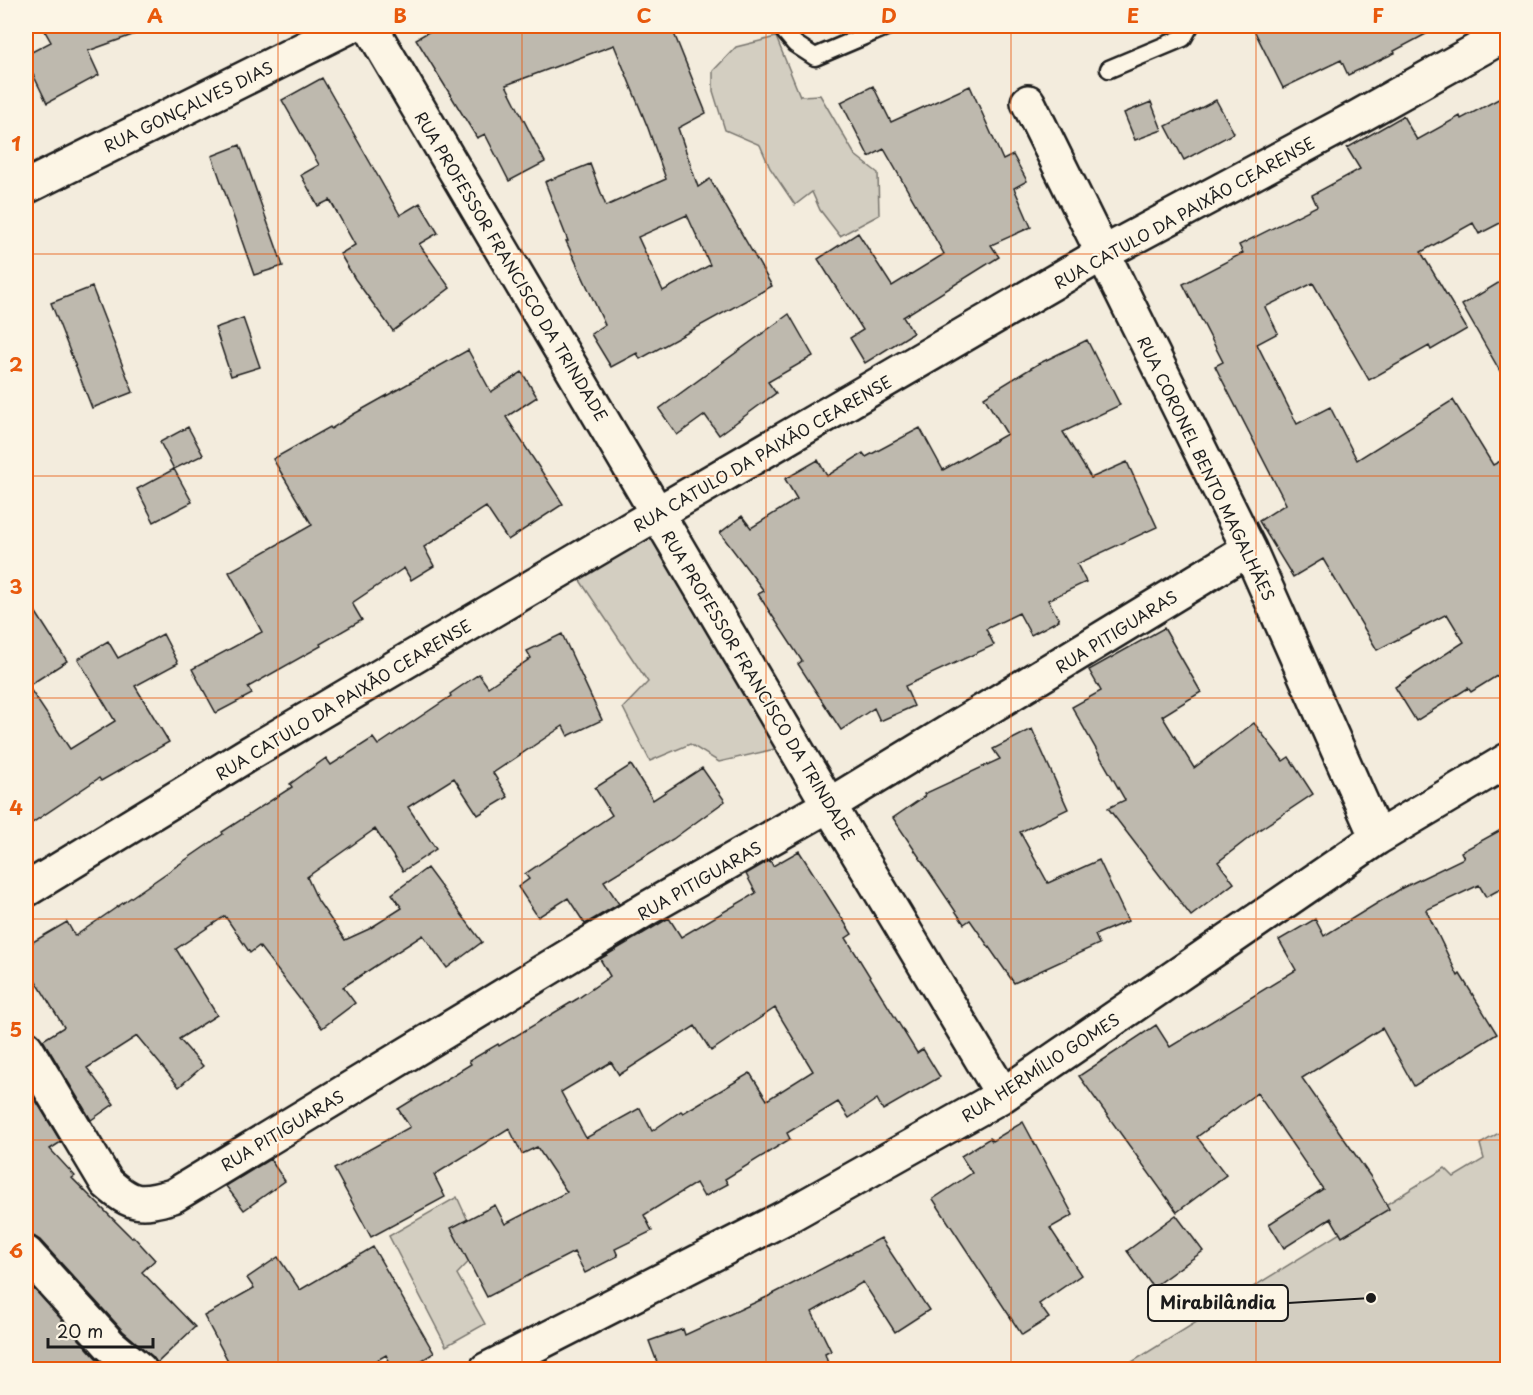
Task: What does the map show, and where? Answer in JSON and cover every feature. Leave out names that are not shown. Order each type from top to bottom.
[{"type":"street","name":"RUA GONÇALVES DIAS","points":[[26,187],[350,26]]},
{"type":"street","name":"RUA PROFESSOR FRANCISCO DA TRINDADE","points":[[370,26],[1003,1095]]},
{"type":"street","name":"RUA CATULO DA PAIXÃO CEARENSE","points":[[26,890],[250,753],[1102,254],[1356,118],[1508,33]]},
{"type":"street","name":"RUA CORONEL BENTO MAGALHÃES","points":[[1028,102],[1249,549],[1377,838]]},
{"type":"street","name":"RUA PITIGUARAS","points":[[26,1048],[107,1183],[124,1197],[146,1204],[173,1196],[648,908],[830,805],[1249,549]]},
{"type":"street","name":"RUA HERMÍLIO GOMES","points":[[486,1370],[786,1217],[1003,1095],[1377,838],[1508,760]]},
{"type":"street","points":[[26,1253],[110,1345],[140,1370]]},
{"type":"lane","points":[[780,26],[795,44],[815,57],[888,26]]},
{"type":"lane","points":[[1109,69],[1183,38],[1190,26]]},
{"type":"shaded area","points":[[776,37],[800,96],[820,95],[855,155],[878,173],[879,215],[840,236],[820,210],[812,192],[795,205],[770,168],[760,145],[725,130],[713,91],[713,71],[736,47]]},
{"type":"shaded area","points":[[654,535],[775,749],[719,762],[690,744],[650,761],[623,708],[648,682],[577,576]]},
{"type":"shaded area","points":[[1507,1128],[1507,1369],[1119,1370],[1445,1168],[1454,1177],[1484,1159],[1480,1144]]},
{"type":"shaded area","points":[[457,1197],[481,1249],[457,1274],[485,1324],[446,1346],[389,1236]]},
{"type":"building","points":[[42,26],[148,26],[149,29],[88,51],[99,75],[47,103],[26,60],[26,55],[51,42]]},
{"type":"building","points":[[439,26],[671,26],[706,113],[678,128],[698,187],[710,179],[772,286],[640,359],[637,353],[611,367],[591,334],[605,325],[566,241],[568,241],[545,182],[590,164],[606,206],[666,179],[614,45],[506,85],[545,162],[509,181],[485,134],[477,138],[416,39]],"holes":[[[687,215],[710,265],[663,291],[638,237]]]},
{"type":"building","points":[[1252,26],[1441,26],[1394,51],[1395,53],[1348,75],[1341,60],[1283,88]]},
{"type":"building","points":[[322,78],[400,215],[420,203],[438,233],[419,244],[450,288],[393,331],[355,279],[340,254],[355,245],[330,200],[318,206],[301,175],[319,165],[282,100]]},
{"type":"building","points":[[873,86],[891,122],[970,86],[1003,160],[1013,155],[1027,181],[1014,188],[1031,227],[991,245],[999,257],[903,317],[913,333],[865,363],[850,338],[863,330],[818,259],[858,233],[892,286],[944,254],[884,149],[869,157],[841,102]]},
{"type":"building","points":[[1508,94],[1508,219],[1479,234],[1473,223],[1421,252],[1467,329],[1431,350],[1429,346],[1369,380],[1313,283],[1265,307],[1278,333],[1257,344],[1297,424],[1330,407],[1357,460],[1453,400],[1493,465],[1508,457],[1508,669],[1471,692],[1468,688],[1416,721],[1395,687],[1464,642],[1447,614],[1377,650],[1323,559],[1293,577],[1259,521],[1286,504],[1215,366],[1223,362],[1183,284],[1243,253],[1239,245],[1317,206],[1312,195],[1360,169],[1347,148],[1403,116],[1417,140],[1460,116],[1461,119]]},
{"type":"building","points":[[1216,100],[1234,133],[1184,160],[1166,126]]},
{"type":"building","points":[[1151,102],[1162,130],[1135,140],[1124,113]]},
{"type":"building","points":[[240,145],[283,266],[254,275],[212,156]]},
{"type":"building","points":[[1508,277],[1508,385],[1462,305]]},
{"type":"building","points":[[92,287],[133,392],[92,408],[51,303]]},
{"type":"building","points":[[789,314],[813,356],[768,382],[776,393],[719,435],[705,415],[677,435],[659,409]]},
{"type":"building","points":[[243,318],[260,367],[231,376],[215,328]]},
{"type":"building","points":[[1087,340],[1120,405],[1063,432],[1091,478],[1127,462],[1157,527],[1077,564],[1086,582],[1048,600],[1059,620],[1031,635],[1019,613],[986,629],[994,645],[905,686],[914,706],[880,721],[874,708],[841,730],[798,664],[802,661],[758,594],[764,591],[720,533],[742,516],[751,528],[797,499],[785,479],[818,460],[827,476],[863,453],[866,457],[920,428],[943,470],[1007,434],[984,397],[1038,364]]},
{"type":"building","points":[[468,350],[491,392],[522,372],[537,397],[506,417],[563,504],[508,540],[486,507],[424,547],[434,566],[411,580],[404,568],[352,603],[362,620],[248,687],[252,694],[216,713],[192,669],[262,632],[229,572],[312,525],[273,459],[330,427],[331,429]]},
{"type":"building","points":[[188,427],[203,455],[174,469],[160,442]]},
{"type":"building","points":[[174,469],[192,502],[154,522],[137,489]]},
{"type":"building","points":[[26,597],[67,661],[28,686],[70,749],[115,721],[78,659],[108,641],[118,658],[163,634],[178,663],[135,686],[169,742],[101,781],[99,778],[26,827]]},
{"type":"building","points":[[1164,628],[1201,692],[1162,716],[1194,768],[1254,723],[1283,761],[1289,757],[1313,794],[1259,830],[1218,862],[1234,883],[1191,916],[1108,808],[1125,800],[1072,707],[1101,691],[1089,670]]},
{"type":"building","points":[[562,634],[602,720],[568,736],[563,726],[493,773],[508,797],[478,815],[454,778],[408,807],[436,849],[403,871],[375,829],[307,877],[318,901],[345,940],[369,929],[402,908],[392,894],[427,868],[482,942],[447,968],[423,935],[343,987],[355,1003],[322,1028],[259,946],[250,953],[225,916],[176,949],[217,1015],[179,1039],[203,1066],[179,1087],[137,1036],[87,1068],[114,1104],[91,1120],[43,1040],[64,1027],[36,981],[26,987],[26,946],[67,922],[75,936],[223,834],[222,832],[292,787],[290,784],[326,758],[331,765],[373,738],[378,745],[451,696],[450,694],[479,674],[488,687],[531,658],[527,651]]},
{"type":"building","points":[[1032,729],[1068,809],[1020,832],[1048,883],[1099,860],[1128,921],[1095,935],[1099,944],[1014,983],[970,920],[964,924],[893,818],[925,796],[924,794],[1000,759],[993,749]]},
{"type":"building","points":[[631,765],[653,800],[702,768],[725,801],[673,839],[604,881],[619,904],[585,924],[568,898],[538,917],[518,887],[529,879],[525,874],[612,815],[595,788]]},
{"type":"building","points":[[1508,826],[1508,885],[1486,897],[1479,885],[1426,910],[1458,976],[1460,974],[1497,1034],[1414,1086],[1382,1028],[1302,1078],[1370,1176],[1389,1209],[1342,1237],[1331,1218],[1284,1248],[1269,1224],[1323,1189],[1257,1093],[1197,1137],[1226,1175],[1177,1212],[1079,1076],[1156,1025],[1170,1047],[1296,970],[1279,940],[1315,919],[1324,936],[1402,888],[1464,858],[1461,852]]},
{"type":"building","points":[[799,851],[852,934],[846,938],[917,1053],[923,1049],[940,1077],[883,1110],[877,1099],[849,1118],[838,1102],[787,1133],[790,1139],[725,1179],[728,1184],[704,1197],[696,1183],[644,1215],[652,1231],[615,1249],[618,1256],[585,1273],[574,1252],[487,1297],[451,1228],[495,1205],[505,1224],[567,1192],[537,1147],[522,1154],[509,1128],[434,1175],[445,1197],[371,1237],[334,1169],[410,1127],[398,1109],[471,1064],[469,1061],[498,1044],[499,1046],[577,999],[610,976],[600,959],[669,918],[681,937],[756,893],[746,874],[770,860],[773,866]],"holes":[[[775,1008],[813,1071],[767,1100],[750,1073],[683,1113],[681,1111],[652,1131],[640,1108],[586,1138],[561,1092],[611,1062],[619,1075],[695,1026],[711,1051]]]},
{"type":"building","points":[[26,1084],[61,1142],[50,1149],[75,1176],[72,1178],[155,1260],[142,1272],[195,1327],[157,1363],[123,1331],[40,1240],[32,1235],[26,1235]]},
{"type":"building","points":[[1023,1122],[1073,1215],[1050,1228],[1081,1275],[1039,1304],[1049,1318],[1022,1335],[933,1199],[972,1173],[961,1156],[990,1138],[992,1141]]},
{"type":"building","points":[[270,1159],[285,1181],[244,1210],[226,1186]]},
{"type":"building","points":[[1176,1215],[1203,1251],[1153,1287],[1127,1251]]},
{"type":"building","points":[[881,1238],[929,1310],[895,1332],[863,1282],[812,1312],[831,1351],[825,1354],[830,1370],[660,1370],[649,1341],[683,1329],[685,1335],[767,1297]]},
{"type":"building","points":[[373,1247],[434,1353],[406,1370],[394,1370],[386,1355],[360,1370],[233,1370],[204,1316],[254,1288],[247,1278],[278,1257],[300,1290]]},
{"type":"building","points":[[26,1280],[96,1358],[110,1370],[26,1370]]},
{"type":"place","name":"Mirabilândia","points":[[1371,1298]]}]
